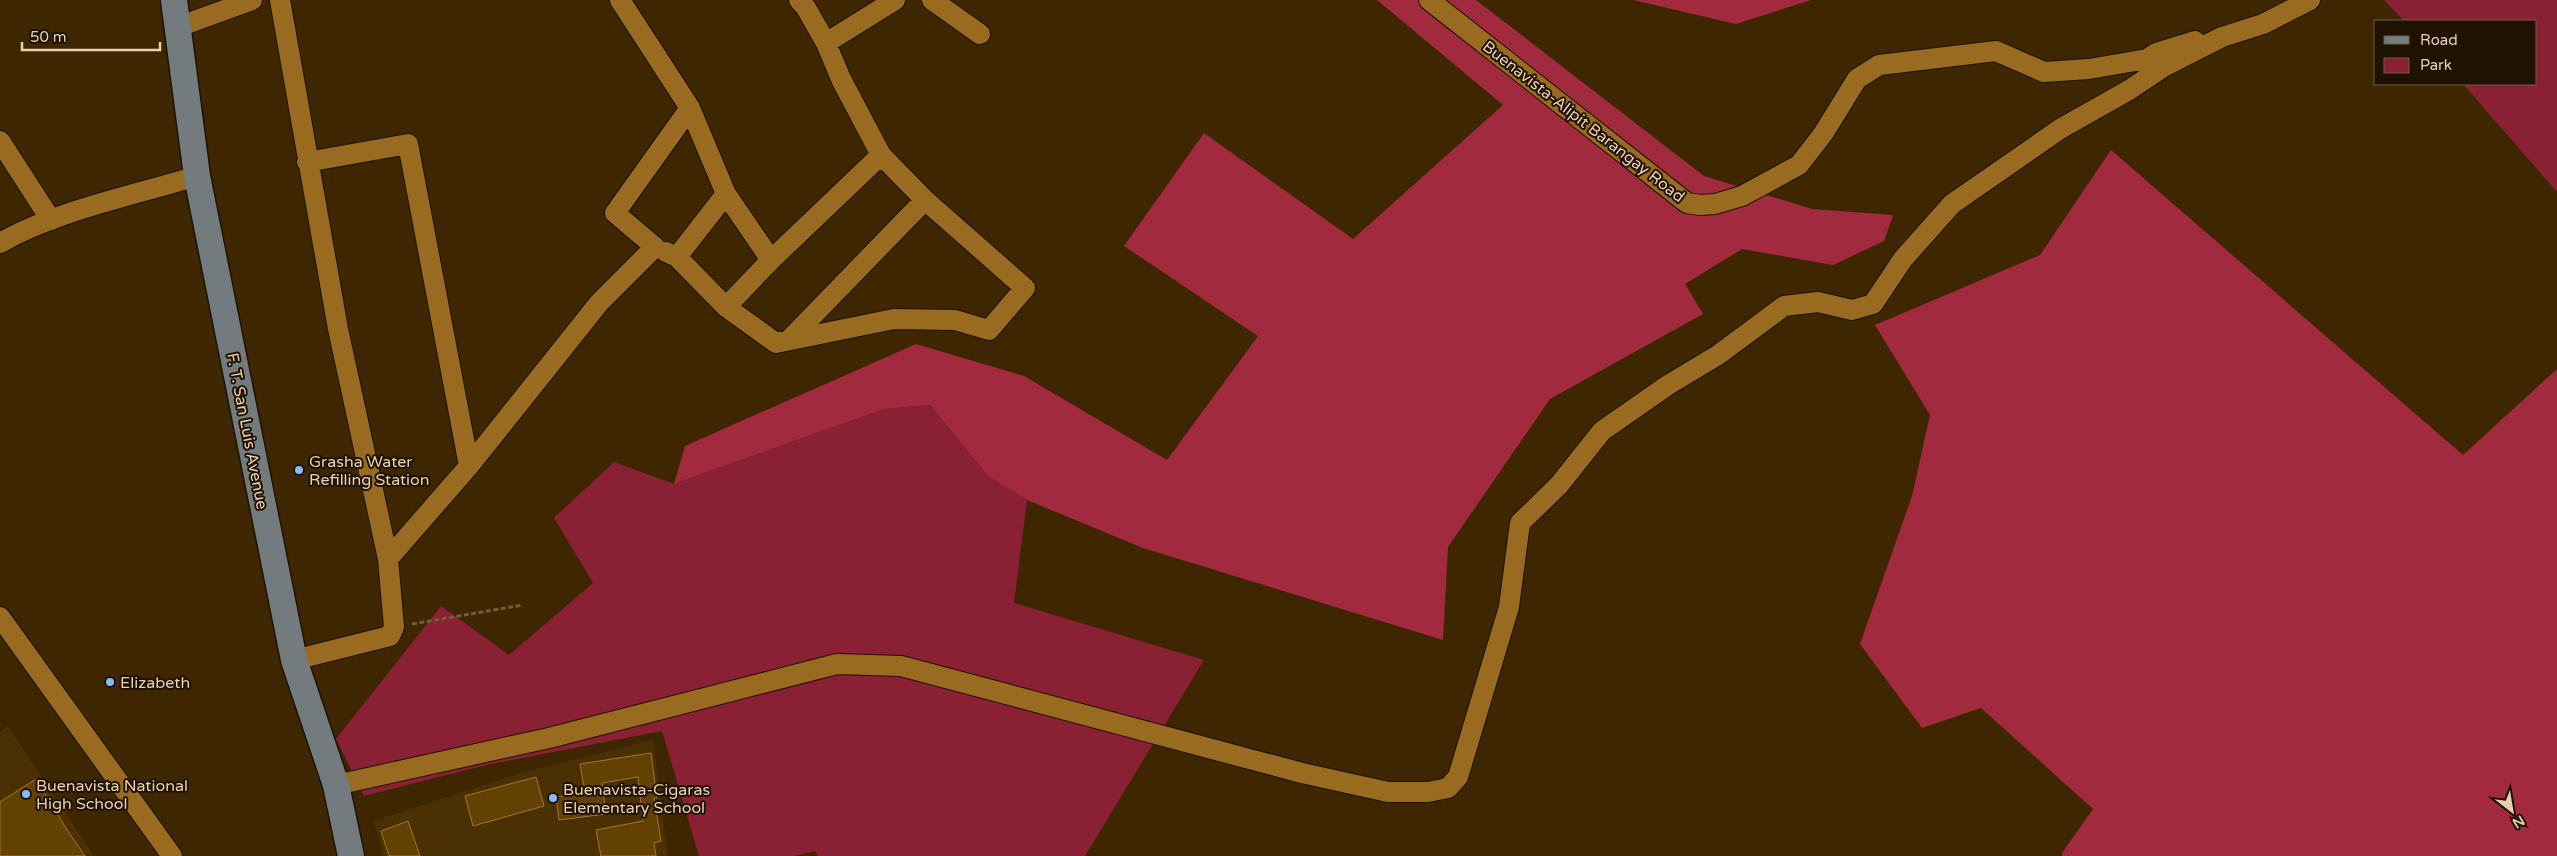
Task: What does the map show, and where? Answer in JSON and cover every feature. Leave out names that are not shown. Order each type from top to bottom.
[{"type":"main road","name":"F. T. San Luis Avenue","points":[[174,0],[197,176],[294,660],[336,785],[351,856]]},
{"type":"street","points":[[178,28],[252,0]]},
{"type":"street","points":[[280,0],[307,162],[338,329],[388,559],[394,627],[390,636],[294,660]]},
{"type":"street","points":[[620,0],[690,108],[726,194],[771,260]]},
{"type":"street","points":[[826,43],[895,0]]},
{"type":"street","points":[[932,0],[980,34]]},
{"type":"street","name":"Buenavista-Alipit Barangay Road","points":[[1429,0],[1687,203],[1700,205],[1742,196],[1799,165],[1823,134],[1857,79],[1879,65],[1996,51],[2044,72],[2089,69],[2147,59],[2156,53],[2179,45],[2207,37],[2222,37]]},
{"type":"street","points":[[336,785],[549,738],[837,664],[910,668],[1293,771],[1388,792],[1428,792],[1448,788],[1458,777],[1509,607],[1520,523],[1559,485],[1602,431],[1668,385],[1718,355],[1784,306],[1818,302],[1852,310],[1873,304],[1903,259],[1952,204],[2060,129],[2129,90],[2165,66],[2222,37],[2263,24],[2310,0]]},
{"type":"street","points":[[690,108],[615,214],[655,247],[677,257],[726,307],[776,343],[894,319],[955,320],[989,330],[1025,288],[925,200],[881,154],[841,79],[806,2]]},
{"type":"street","points":[[0,142],[51,220]]},
{"type":"street","points":[[307,162],[408,144],[469,466]]},
{"type":"street","points":[[726,307],[771,260],[881,154]]},
{"type":"street","points":[[0,243],[24,229],[197,176]]},
{"type":"street","points":[[677,257],[726,194]]},
{"type":"street","points":[[789,340],[925,200]]},
{"type":"street","points":[[388,559],[469,466],[598,303],[655,247]]},
{"type":"street","points":[[0,617],[172,856]]},
{"type":"path","points":[[394,627],[523,605]]},
{"type":"shaded area","points":[[1377,0],[1476,0],[1704,176],[1812,209],[1893,215],[1884,241],[1833,265],[1742,249],[1685,284],[1703,314],[1550,399],[1448,547],[1443,640],[1143,548],[1027,500],[988,476],[930,405],[884,409],[674,484],[685,446],[916,344],[1024,376],[1167,460],[1258,336],[1124,246],[1204,133],[1353,239],[1503,105]]},
{"type":"shaded area","points":[[1633,0],[1811,0],[1736,24]]},
{"type":"shaded area","points":[[2111,150],[2463,455],[2557,369],[2557,856],[2062,856],[2062,853],[2093,809],[1981,708],[1922,728],[1860,644],[1912,496],[1930,415],[1875,325],[2040,255]]},
{"type":"shaded area","name":"Buenavista National High School","points":[[8,726],[94,856],[0,856],[0,732]]},
{"type":"shaded area","name":"Buenavista-Cigaras Elementary School","points":[[653,740],[668,856],[383,856],[374,821],[518,774]]},
{"type":"green space","points":[[2384,0],[2557,0],[2557,192],[2464,85],[2537,85],[2537,20],[2403,20]]},
{"type":"green space","points":[[930,405],[988,476],[1027,500],[1014,603],[1204,660],[1085,856],[818,856],[815,851],[795,856],[699,856],[662,731],[486,765],[364,796],[336,739],[441,606],[509,655],[593,583],[554,518],[614,462],[674,484],[884,409]]},
{"type":"building","points":[[651,753],[657,798],[654,798],[661,841],[654,843],[656,856],[601,856],[596,830],[643,821],[638,777],[602,783],[606,814],[559,820],[556,797],[585,793],[580,764]]},
{"type":"building","points":[[536,777],[544,806],[473,826],[465,796]]},
{"type":"building","name":"Buenavista National High School","points":[[36,779],[85,856],[0,856],[0,802]]},
{"type":"building","points":[[408,821],[420,856],[389,856],[381,831]]},
{"type":"place","name":"Grasha Water Refilling Station","points":[[299,470]]},
{"type":"place","name":"Elizabeth","points":[[110,682]]},
{"type":"place","name":"Buenavista National High School","points":[[26,794]]},
{"type":"place","name":"Buenavista-Cigaras Elementary School","points":[[553,798]]}]
